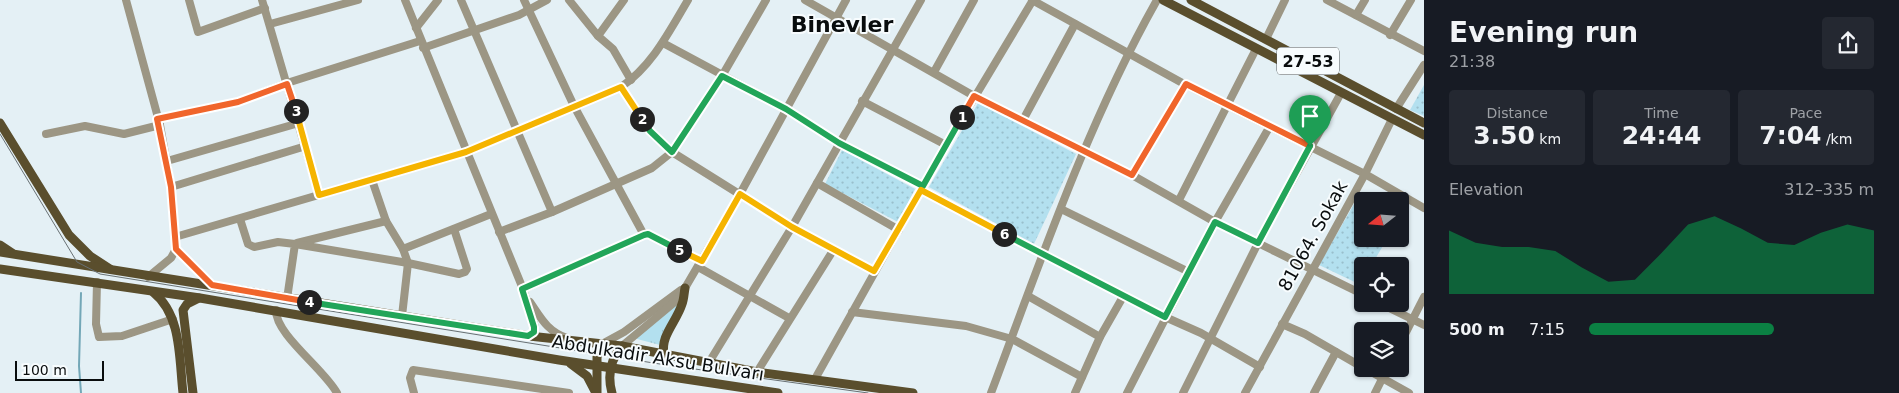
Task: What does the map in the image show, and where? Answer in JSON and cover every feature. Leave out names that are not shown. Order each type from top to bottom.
[{"type":"main road","points":[[1163,0],[1424,135]]},
{"type":"main road","name":"27-53","points":[[1191,0],[1424,123]]},
{"type":"main road","points":[[0,123],[69,235],[90,256],[114,272]]},
{"type":"main road","points":[[0,245],[17,256]]},
{"type":"main road","points":[[0,252],[114,272],[212,285],[287,299],[528,336],[622,346],[757,372],[913,393]]},
{"type":"main road","name":"Abdulkadir Aksu Bulvarı","points":[[0,269],[276,310],[559,360],[778,393]]},
{"type":"main road","points":[[0,277],[13,270]]},
{"type":"main road","points":[[664,354],[663,348],[666,337],[682,305],[685,288]]},
{"type":"main road","points":[[153,292],[163,299],[172,316],[183,393]]},
{"type":"main road","points":[[193,393],[183,310],[187,304],[200,298]]},
{"type":"main road","points":[[172,316],[176,309],[183,310]]},
{"type":"main road","points":[[596,393],[596,366],[602,344]]},
{"type":"main road","points":[[612,393],[609,382],[613,356],[622,346]]},
{"type":"main road","points":[[559,360],[581,370],[596,393]]},
{"type":"street","points":[[126,0],[167,161],[176,249],[212,285]]},
{"type":"street","points":[[189,0],[198,32],[265,8]]},
{"type":"street","points":[[262,0],[319,195]]},
{"type":"street","points":[[270,24],[343,2],[358,0]]},
{"type":"street","points":[[405,0],[522,289],[534,327],[534,332],[528,336]]},
{"type":"street","points":[[416,28],[438,0]]},
{"type":"street","points":[[461,0],[476,30],[552,212]]},
{"type":"street","points":[[524,0],[528,12],[574,106],[644,235]]},
{"type":"street","points":[[46,134],[85,126],[124,134],[158,122],[238,102],[287,84],[476,30],[528,12],[548,0]]},
{"type":"street","points":[[569,0],[598,36],[613,49],[631,80]]},
{"type":"street","points":[[598,36],[624,0]]},
{"type":"street","points":[[174,237],[466,152],[621,87],[642,70],[663,43],[688,0]]},
{"type":"street","points":[[499,232],[552,212],[652,168],[672,152],[722,76],[766,0]]},
{"type":"street","points":[[805,0],[974,96],[1132,175],[1215,222],[1354,290]]},
{"type":"street","points":[[622,346],[676,301],[685,288],[740,194],[846,0]]},
{"type":"street","points":[[708,364],[748,295],[792,227],[921,0]]},
{"type":"street","points":[[934,72],[974,0]]},
{"type":"street","points":[[815,379],[974,96],[1032,0],[1186,84],[1365,174],[1424,208]]},
{"type":"street","points":[[991,393],[1083,152],[1128,51],[1157,0]]},
{"type":"street","points":[[1266,38],[1284,0]]},
{"type":"street","points":[[1327,0],[1390,35],[1424,51]]},
{"type":"street","points":[[1356,15],[1365,0]]},
{"type":"street","points":[[1390,35],[1411,0]]},
{"type":"street","points":[[1023,120],[1076,24]]},
{"type":"street","points":[[663,43],[786,109],[839,143],[1043,255],[1124,295],[1260,367]]},
{"type":"street","points":[[1179,200],[1256,49]]},
{"type":"street","points":[[1396,109],[1424,65]]},
{"type":"street","points":[[1132,175],[1186,84]]},
{"type":"street","points":[[621,87],[650,131],[672,152],[792,227],[874,271]]},
{"type":"street","points":[[1183,393],[1258,243],[1341,92]]},
{"type":"street","points":[[862,101],[946,145]]},
{"type":"street","name":"81064. Sokak","points":[[1245,393],[1365,174],[1392,119]]},
{"type":"street","points":[[167,161],[299,123]]},
{"type":"street","points":[[1127,393],[1215,222],[1270,126]]},
{"type":"street","points":[[171,187],[306,146]]},
{"type":"street","points":[[372,180],[386,221],[403,249],[408,263],[402,316]]},
{"type":"street","points":[[816,183],[899,230]]},
{"type":"street","points":[[1061,209],[1189,272]]},
{"type":"street","points":[[403,249],[492,214]]},
{"type":"street","points":[[240,219],[248,244],[254,247],[278,242],[295,244],[408,263],[459,274],[467,269],[454,229]]},
{"type":"street","points":[[295,244],[386,221]]},
{"type":"street","points":[[522,289],[648,234],[789,318]]},
{"type":"street","points":[[287,299],[295,244]]},
{"type":"street","points":[[148,277],[171,258],[176,249]]},
{"type":"street","points":[[757,372],[789,318],[834,249]]},
{"type":"street","points":[[97,282],[96,324],[99,337],[122,336],[172,316]]},
{"type":"street","points":[[602,344],[624,332],[685,288]]},
{"type":"street","points":[[522,289],[545,326],[557,334],[576,341]]},
{"type":"street","points":[[1075,393],[1100,337],[1124,295]]},
{"type":"street","points":[[1028,296],[1100,337]]},
{"type":"street","points":[[1409,326],[1424,297]]},
{"type":"street","points":[[276,310],[277,321],[283,331],[319,368],[337,393]]},
{"type":"street","points":[[852,312],[966,326],[1012,339],[1082,377]]},
{"type":"street","points":[[1396,312],[1424,325]]},
{"type":"street","points":[[1282,324],[1354,362]]},
{"type":"street","points":[[1314,393],[1336,352]]},
{"type":"street","points":[[414,393],[410,378],[413,370],[522,389],[569,393]]},
{"type":"street","points":[[1375,393],[1382,378],[1409,393]]},
{"type":"green space","points":[[1424,85],[1424,116],[1410,110]]},
{"type":"green space","points":[[978,103],[1076,154],[1034,244],[929,187]]},
{"type":"green space","points":[[842,150],[915,189],[898,222],[825,184]]},
{"type":"green space","points":[[1354,204],[1354,248],[1382,248],[1376,257],[1354,257],[1354,282],[1319,265]]},
{"type":"green space","points":[[680,301],[660,345],[637,339],[637,338]]},
{"type":"waterway","points":[[81,293],[79,366],[81,393]]},
{"type":"tram line","points":[[0,134],[77,262],[100,274],[666,365],[868,393]]},
{"type":"district","name":"Binevler","points":[[842,24]]},
{"type":"route","points":[[722,76],[786,109],[839,143],[923,186],[974,96],[1132,175],[1186,84],[1310,146],[1258,243],[1215,222],[1165,317],[921,190],[874,271],[792,227],[740,194],[702,261],[648,234],[522,289],[534,327],[534,332],[528,336],[287,299],[212,285],[176,249],[171,187],[160,125],[157,119],[238,102],[287,84],[319,195],[466,152],[551,118],[574,106],[621,87],[650,131],[672,152],[722,76]]}]
